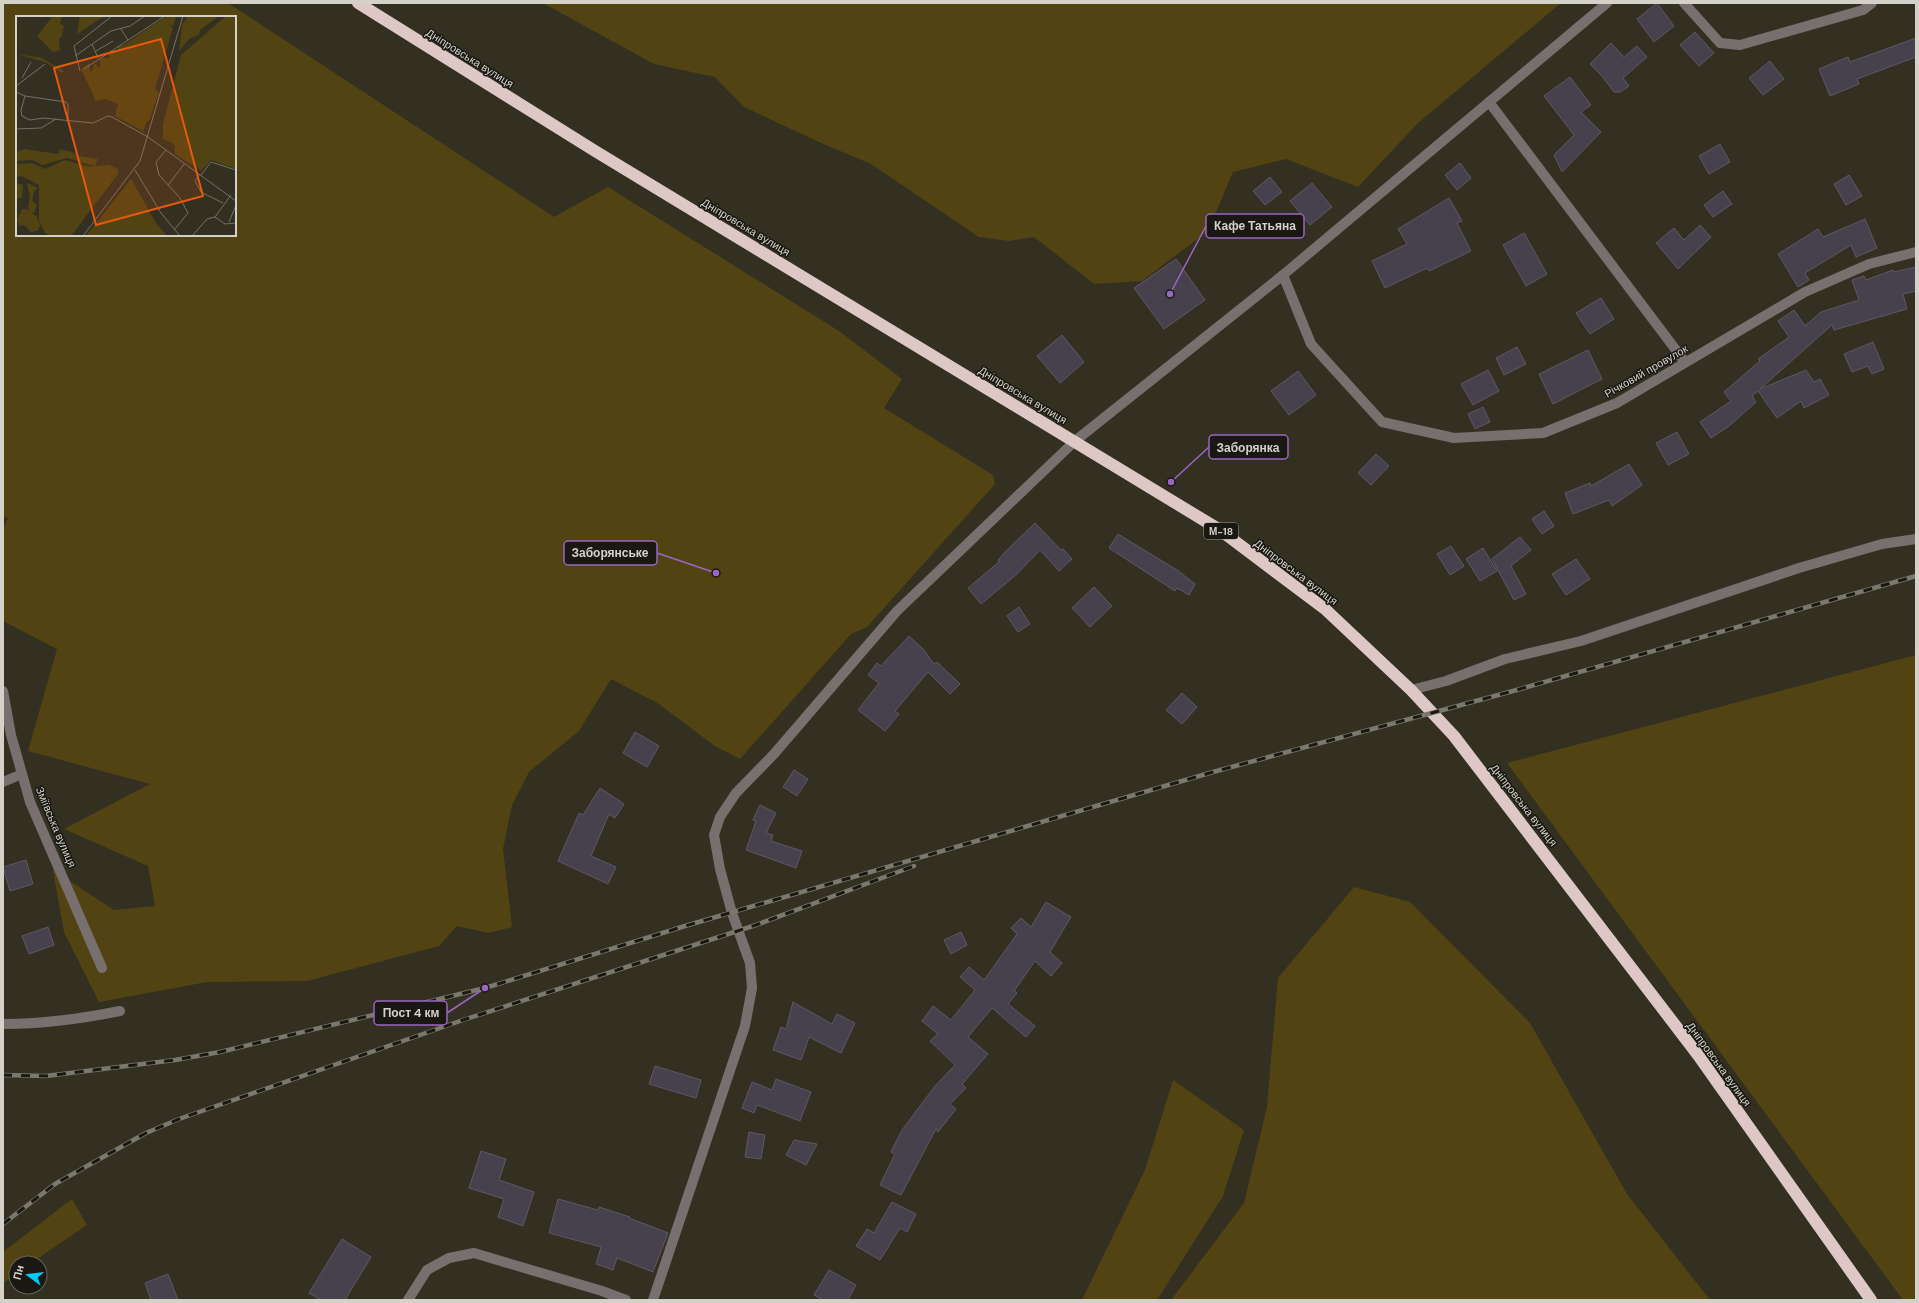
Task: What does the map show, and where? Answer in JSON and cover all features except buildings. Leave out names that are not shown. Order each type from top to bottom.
[{"type":"highway","name":"Дніпровська вулиця","points":[[358,3],[616,163],[1220,530],[1325,609],[1411,690],[1454,736],[1698,1055],[1871,1300]]},
{"type":"street","points":[[653,1300],[745,1026],[752,988],[750,964],[732,913],[714,835],[720,817],[736,793],[774,754],[897,611],[1075,441],[1283,275],[1607,3]]},
{"type":"street","points":[[1684,3],[1720,43],[1740,45],[1863,10],[1872,3]]},
{"type":"street","points":[[1489,102],[1685,362]]},
{"type":"street","name":"Річковий провулок","points":[[1283,275],[1311,344],[1382,422],[1454,438],[1543,434],[1617,403],[1805,292],[1869,264],[1916,252]]},
{"type":"street","points":[[1411,690],[1446,681],[1505,659],[1581,641],[1799,568],[1882,544],[1916,539]]},
{"type":"street","name":"Зміївська вулиця","points":[[3,691],[11,735],[30,802],[102,968]]},
{"type":"street","points":[[3,782],[22,774]]},
{"type":"street","points":[[3,1024],[28,1024],[120,1011]]},
{"type":"street","points":[[408,1300],[427,1270],[449,1258],[474,1253],[626,1300]]},
{"type":"shaded area","points":[[3,3],[228,3],[554,217],[608,187],[839,331],[902,379],[884,408],[993,475],[995,484],[867,627],[851,634],[740,759],[715,746],[659,704],[611,679],[579,731],[529,772],[512,805],[503,849],[512,927],[489,933],[457,926],[439,946],[307,981],[207,982],[99,1002],[64,932],[53,870],[114,910],[155,906],[148,866],[64,829],[150,784],[28,751],[57,649],[3,621],[3,530],[8,518],[3,517]]},
{"type":"shaded area","points":[[543,3],[1561,3],[1418,123],[1358,187],[1286,159],[1233,172],[1208,231],[1142,281],[1094,284],[1034,237],[1009,241],[979,237],[871,164],[819,142],[744,107],[715,77],[654,64]]},
{"type":"shaded area","points":[[1916,655],[1916,1300],[1903,1300],[1507,763]]},
{"type":"shaded area","points":[[1354,887],[1410,902],[1530,1023],[1627,1194],[1710,1300],[1171,1300],[1244,1203],[1267,1107],[1278,978]]},
{"type":"shaded area","points":[[1173,1080],[1244,1130],[1223,1196],[1157,1300],[1082,1300],[1145,1170]]},
{"type":"shaded area","points":[[72,1199],[87,1225],[43,1255],[8,1255],[8,1280],[3,1283],[3,1252]]},
{"type":"railway","points":[[3,1075],[46,1076],[175,1060],[220,1052],[485,988],[685,926],[1213,772],[1513,691],[1916,576]]},
{"type":"railway","points":[[3,1224],[55,1184],[146,1133],[179,1119],[463,1020],[756,925],[914,866]]},
{"type":"place","name":"Кафе Татьяна","points":[[1170,294]]},
{"type":"place","name":"Заборянка","points":[[1171,482]]},
{"type":"place","name":"Заборянське","points":[[716,573]]},
{"type":"place","name":"Пост 4 км","points":[[485,988]]}]
